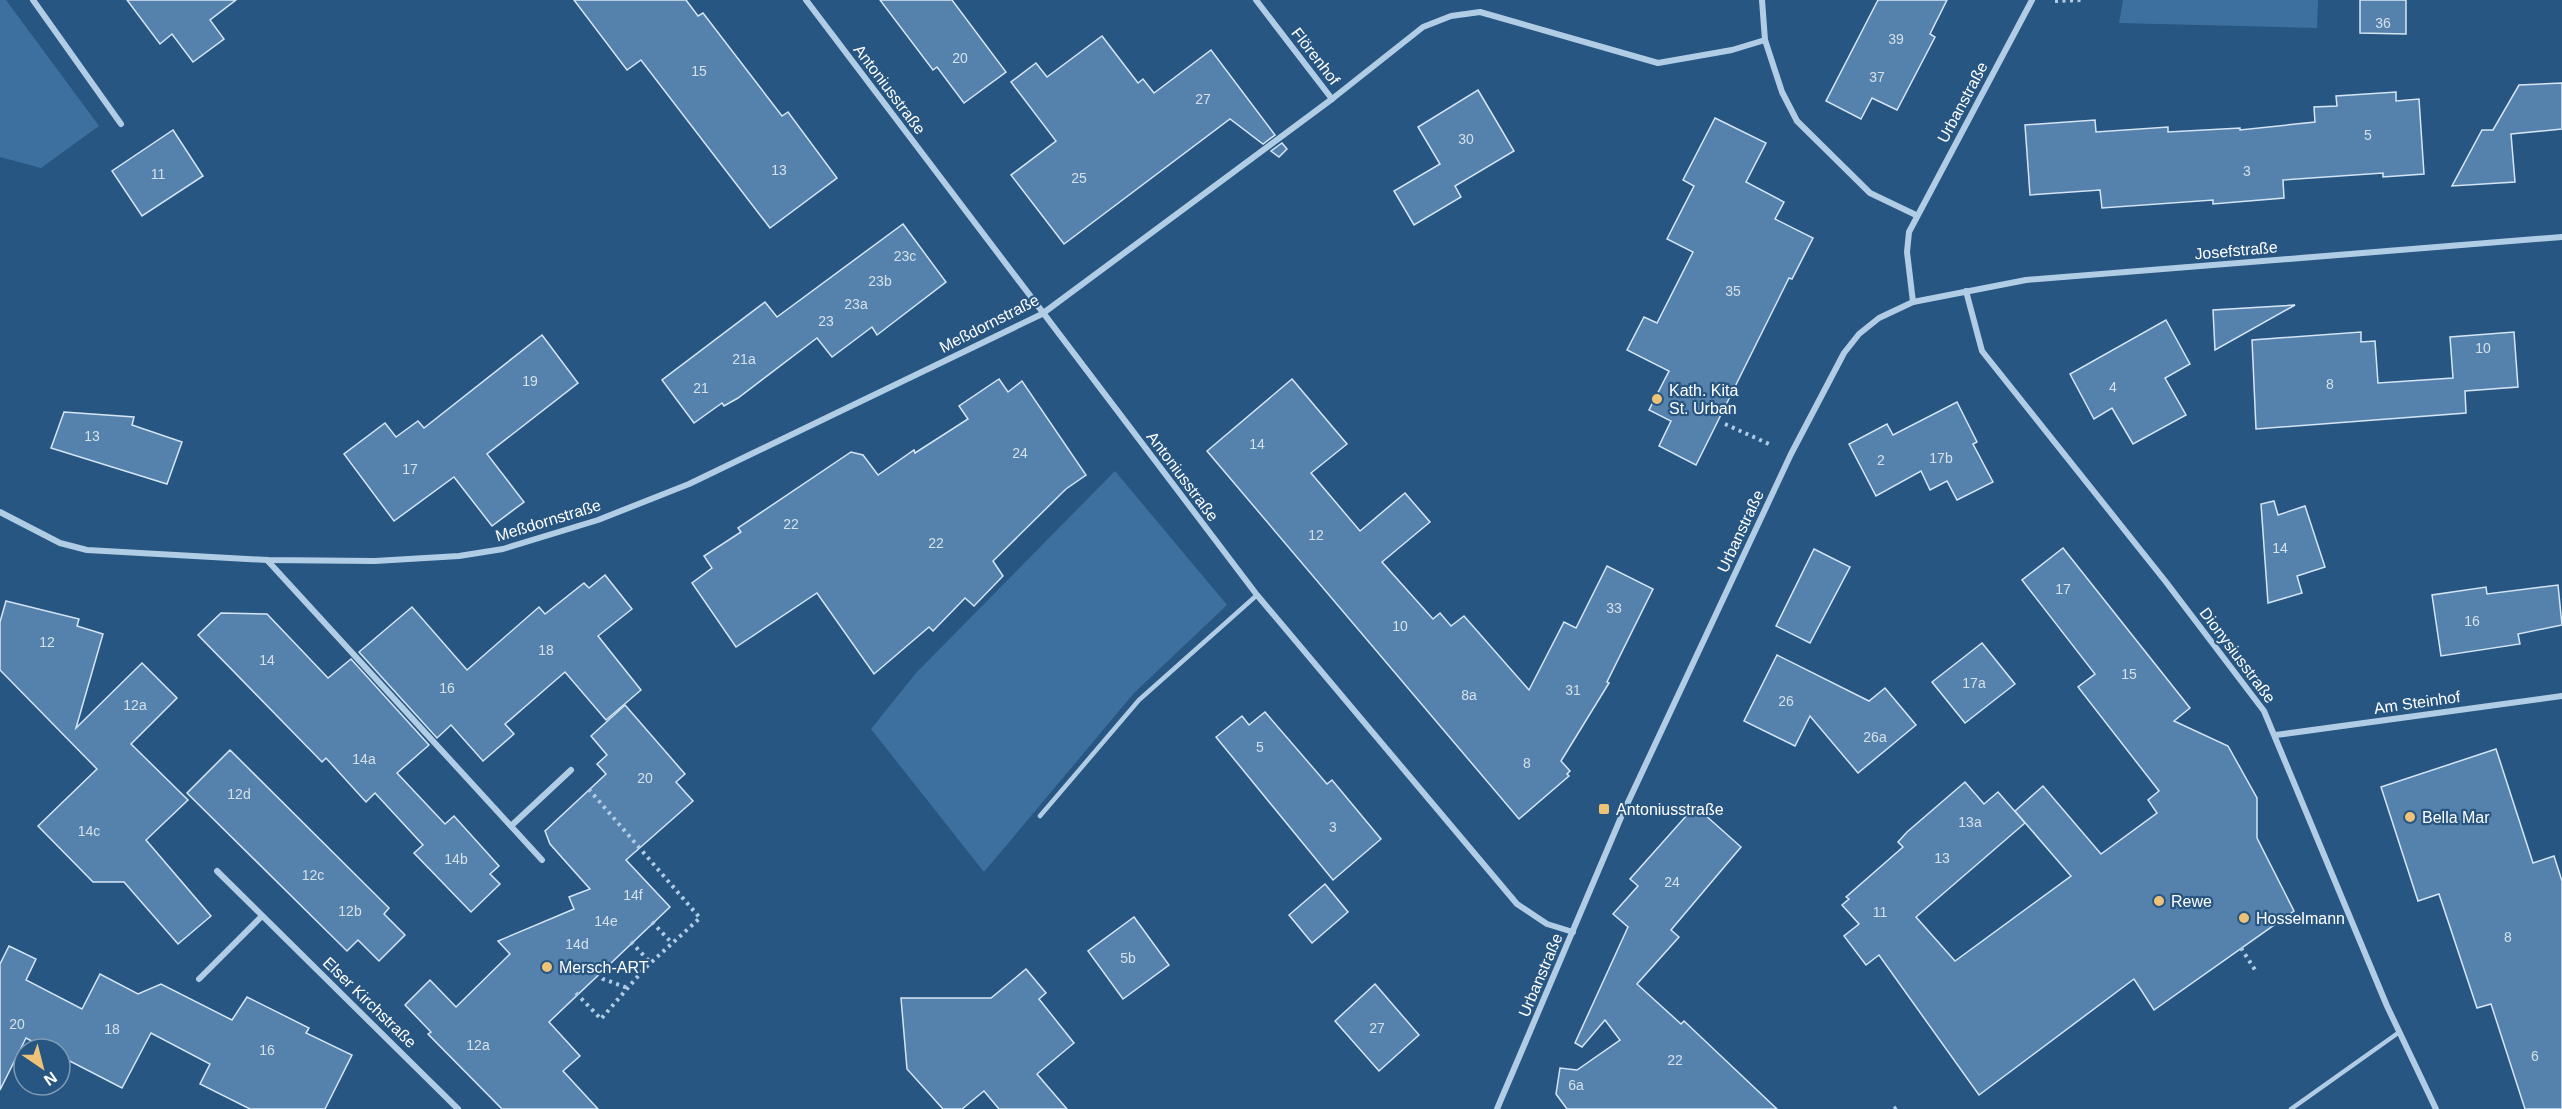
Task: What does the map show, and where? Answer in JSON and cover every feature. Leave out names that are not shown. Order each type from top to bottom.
[{"type":"street","points":[[33,0],[122,124]]},
{"type":"street","name":"Antoniusstraße","points":[[806,0],[1257,595],[1517,904],[1547,924],[1573,932]]},
{"type":"street","name":"Flörenhof","points":[[1256,0],[1332,99]]},
{"type":"street","points":[[1762,0],[1766,40],[1782,92],[1797,121],[1870,193],[1916,215]]},
{"type":"street","name":"Urbanstraße","points":[[1497,1109],[1622,815],[1791,454],[1844,353],[1859,334],[1879,318],[1913,303],[1907,252],[1909,232],[2031,0]]},
{"type":"street","name":"Meßdornstraße","points":[[0,512],[60,543],[87,550],[267,560],[375,561],[459,556],[503,549],[548,537],[688,484],[1042,314],[1332,99],[1423,27],[1451,16],[1480,12],[1658,63],[1732,50],[1766,40]]},
{"type":"street","name":"Josefstraße","points":[[1913,303],[2026,280],[2562,237]]},
{"type":"street","name":"Dionysiusstraße","points":[[1966,291],[1982,351],[2241,678],[2264,711],[2276,735],[2398,1033],[2436,1109]]},
{"type":"street","points":[[267,560],[542,860]]},
{"type":"street","name":"Am Steinhof","points":[[2276,735],[2562,696]]},
{"type":"street","points":[[511,826],[571,770]]},
{"type":"street","name":"Elser Kirchstraße","points":[[218,871],[458,1109]]},
{"type":"street","points":[[199,979],[262,916]]},
{"type":"lane","points":[[1040,816],[1139,700],[1257,595]]},
{"type":"lane","points":[[2291,1109],[2398,1033]]},
{"type":"path","points":[[1725,424],[1791,454]]},
{"type":"path","points":[[571,770],[700,918],[651,963],[601,1019],[576,993]]},
{"type":"path","points":[[652,922],[672,943]]},
{"type":"path","points":[[631,942],[651,963]]},
{"type":"path","points":[[2241,948],[2257,973]]},
{"type":"path","points":[[597,973],[603,979],[628,988]]},
{"type":"path","points":[[1894,1109],[1899,1106]]},
{"type":"shaded area","points":[[0,0],[6,0],[99,126],[41,168],[0,157]]},
{"type":"shaded area","points":[[2123,0],[2318,0],[2317,28],[2119,23]]},
{"type":"shaded area","points":[[1115,471],[1227,605],[1134,693],[984,872],[871,729],[916,673]]},
{"type":"building","points":[[127,0],[236,0],[210,20],[224,39],[193,62],[172,34],[160,44]]},
{"type":"building","points":[[574,0],[686,0],[698,16],[703,13],[782,116],[788,112],[837,178],[770,228],[641,60],[627,70]]},
{"type":"building","points":[[880,0],[952,0],[1006,72],[964,103],[937,67],[933,70]]},
{"type":"building","points":[[1878,0],[1947,0],[1930,34],[1935,37],[1897,110],[1872,98],[1861,119],[1826,101]]},
{"type":"building","points":[[2360,0],[2406,0],[2406,34],[2360,33]]},
{"type":"building","points":[[1102,36],[1138,83],[1143,79],[1154,93],[1211,50],[1275,135],[1263,144],[1230,119],[1064,244],[1011,175],[1056,141],[1011,82],[1036,63],[1047,77]]},
{"type":"building","points":[[2562,83],[2562,129],[2511,134],[2515,182],[2452,186],[2482,130],[2493,130],[2519,85]]},
{"type":"building","points":[[1478,90],[1514,151],[1455,186],[1461,197],[1414,225],[1394,191],[1440,164],[1418,127]]},
{"type":"building","points":[[2396,92],[2396,101],[2419,99],[2424,174],[2383,177],[2383,173],[2283,180],[2284,198],[2213,204],[2213,200],[2102,208],[2100,190],[2030,195],[2025,125],[2095,120],[2096,132],[2168,127],[2168,132],[2240,128],[2240,130],[2315,122],[2314,107],[2337,106],[2336,96]]},
{"type":"building","points":[[1715,118],[1766,143],[1746,182],[1784,202],[1775,219],[1813,238],[1792,279],[1789,278],[1696,465],[1659,446],[1671,421],[1649,410],[1669,371],[1627,350],[1644,317],[1657,323],[1693,252],[1667,239],[1694,186],[1683,180]]},
{"type":"building","points":[[173,130],[203,176],[142,216],[112,171]]},
{"type":"building","points":[[1282,143],[1287,149],[1279,157],[1271,151]]},
{"type":"building","points":[[903,224],[946,282],[877,335],[872,327],[832,357],[817,338],[738,398],[724,406],[722,403],[694,423],[662,380],[765,302],[777,317]]},
{"type":"building","points":[[2295,305],[2215,350],[2213,310]]},
{"type":"building","points":[[2166,320],[2190,364],[2165,378],[2186,415],[2133,444],[2112,408],[2094,419],[2070,374]]},
{"type":"building","points":[[2361,332],[2361,342],[2375,341],[2378,383],[2453,378],[2450,337],[2514,332],[2518,387],[2465,391],[2466,413],[2256,429],[2252,340]]},
{"type":"building","points":[[542,335],[578,383],[487,454],[524,502],[492,526],[454,477],[394,521],[344,454],[385,423],[396,437],[418,421],[424,428]]},
{"type":"building","points":[[999,379],[1008,392],[1022,381],[1086,475],[1066,489],[993,561],[1003,576],[974,606],[965,598],[933,631],[929,627],[874,674],[817,593],[736,647],[692,583],[712,568],[704,556],[741,532],[738,528],[851,452],[863,455],[878,475],[914,450],[915,453],[968,419],[959,406]]},
{"type":"building","points":[[1292,379],[1347,444],[1311,473],[1360,531],[1405,493],[1430,522],[1382,562],[1433,619],[1440,613],[1451,626],[1464,616],[1529,690],[1564,622],[1576,628],[1607,566],[1653,589],[1607,682],[1609,683],[1561,761],[1570,771],[1567,774],[1569,776],[1519,819],[1207,451]]},
{"type":"building","points":[[1957,402],[1977,442],[1973,444],[1993,482],[1957,500],[1947,481],[1930,490],[1921,471],[1876,496],[1849,444],[1887,424],[1893,435]]},
{"type":"building","points":[[64,412],[134,417],[132,425],[182,442],[167,484],[51,448]]},
{"type":"building","points":[[2274,501],[2278,515],[2305,506],[2325,567],[2297,576],[2302,593],[2268,603],[2261,504]]},
{"type":"building","points":[[2063,548],[2190,708],[2174,721],[2228,746],[2257,798],[2257,838],[2294,911],[2154,1010],[2134,979],[1979,1095],[1879,955],[1866,965],[1844,936],[1859,924],[1842,905],[1849,899],[1846,897],[1903,847],[1898,842],[1907,832],[1965,782],[1984,804],[1998,792],[2025,823],[1916,917],[1955,961],[2071,876],[2015,811],[2043,786],[2101,854],[2157,813],[2148,800],[2159,791],[2078,687],[2095,674],[2022,580]]},
{"type":"building","points":[[1814,549],[1850,567],[1810,643],[1776,626]]},
{"type":"building","points":[[605,575],[632,609],[598,636],[641,690],[606,720],[565,672],[505,724],[514,734],[483,761],[451,725],[437,738],[359,652],[412,607],[467,670],[539,607],[545,614],[584,583],[589,588]]},
{"type":"building","points":[[2558,585],[2562,625],[2518,634],[2520,644],[2441,656],[2432,595],[2486,587],[2487,594]]},
{"type":"building","points":[[6,601],[79,619],[77,626],[103,634],[76,728],[142,663],[177,698],[131,744],[188,800],[146,840],[211,916],[178,944],[124,882],[93,882],[38,826],[97,769],[0,670],[0,622]]},
{"type":"building","points":[[221,613],[267,614],[328,678],[351,659],[429,745],[397,773],[445,824],[454,816],[499,866],[490,874],[500,884],[471,912],[414,853],[423,845],[375,793],[366,802],[326,758],[322,762],[198,635]]},
{"type":"building","points":[[1982,643],[2015,684],[1965,723],[1932,682]]},
{"type":"building","points":[[1777,655],[1869,701],[1885,688],[1916,725],[1858,773],[1810,716],[1795,746],[1744,721]]},
{"type":"building","points":[[625,705],[685,774],[676,782],[693,801],[626,860],[670,907],[549,1022],[580,1056],[563,1071],[598,1109],[502,1109],[428,1034],[431,1032],[405,1005],[430,980],[456,1007],[510,954],[498,941],[574,909],[569,897],[590,889],[550,844],[545,831],[606,774],[597,764],[607,755],[591,736]]},
{"type":"building","points":[[1265,712],[1327,784],[1332,780],[1381,839],[1333,880],[1216,737],[1242,716],[1249,725]]},
{"type":"building","points":[[2496,749],[2533,863],[2554,856],[2562,881],[2562,1109],[2525,1109],[2491,1004],[2477,1008],[2439,894],[2418,901],[2381,787]]},
{"type":"building","points":[[230,750],[389,908],[384,914],[405,935],[379,961],[358,940],[347,951],[187,793]]},
{"type":"building","points":[[1695,806],[1741,847],[1671,930],[1679,937],[1637,984],[1681,1024],[1684,1021],[1777,1109],[1567,1109],[1556,1094],[1560,1068],[1577,1070],[1620,1040],[1605,1020],[1582,1047],[1575,1043],[1628,927],[1613,914],[1638,886],[1630,879]]},
{"type":"building","points":[[1325,884],[1348,912],[1312,943],[1289,915]]},
{"type":"building","points":[[1134,917],[1169,965],[1123,999],[1088,951]]},
{"type":"building","points":[[9,946],[36,959],[26,980],[82,1009],[100,974],[138,994],[161,984],[232,1020],[247,997],[309,1028],[306,1033],[352,1055],[325,1109],[250,1109],[200,1084],[210,1064],[151,1033],[122,1088],[72,1062],[72,1037],[12,1037],[12,1066],[0,1090],[0,964]]},
{"type":"building","points":[[1026,969],[1046,993],[1039,999],[1074,1043],[1037,1074],[1067,1109],[999,1109],[984,1091],[962,1109],[943,1109],[907,1069],[901,998],[991,998]]},
{"type":"building","points":[[1375,984],[1419,1035],[1379,1071],[1335,1021]]},
{"type":"place","name":"Kath. Kita St. Urban","points":[[1657,399]]},
{"type":"place","name":"Antoniusstraße","points":[[1604,809]]},
{"type":"place","name":"Bella Mar","points":[[2410,817]]},
{"type":"place","name":"Rewe","points":[[2159,901]]},
{"type":"place","name":"Hosselmann","points":[[2244,918]]},
{"type":"place","name":"Mersch-ART","points":[[547,967]]}]
